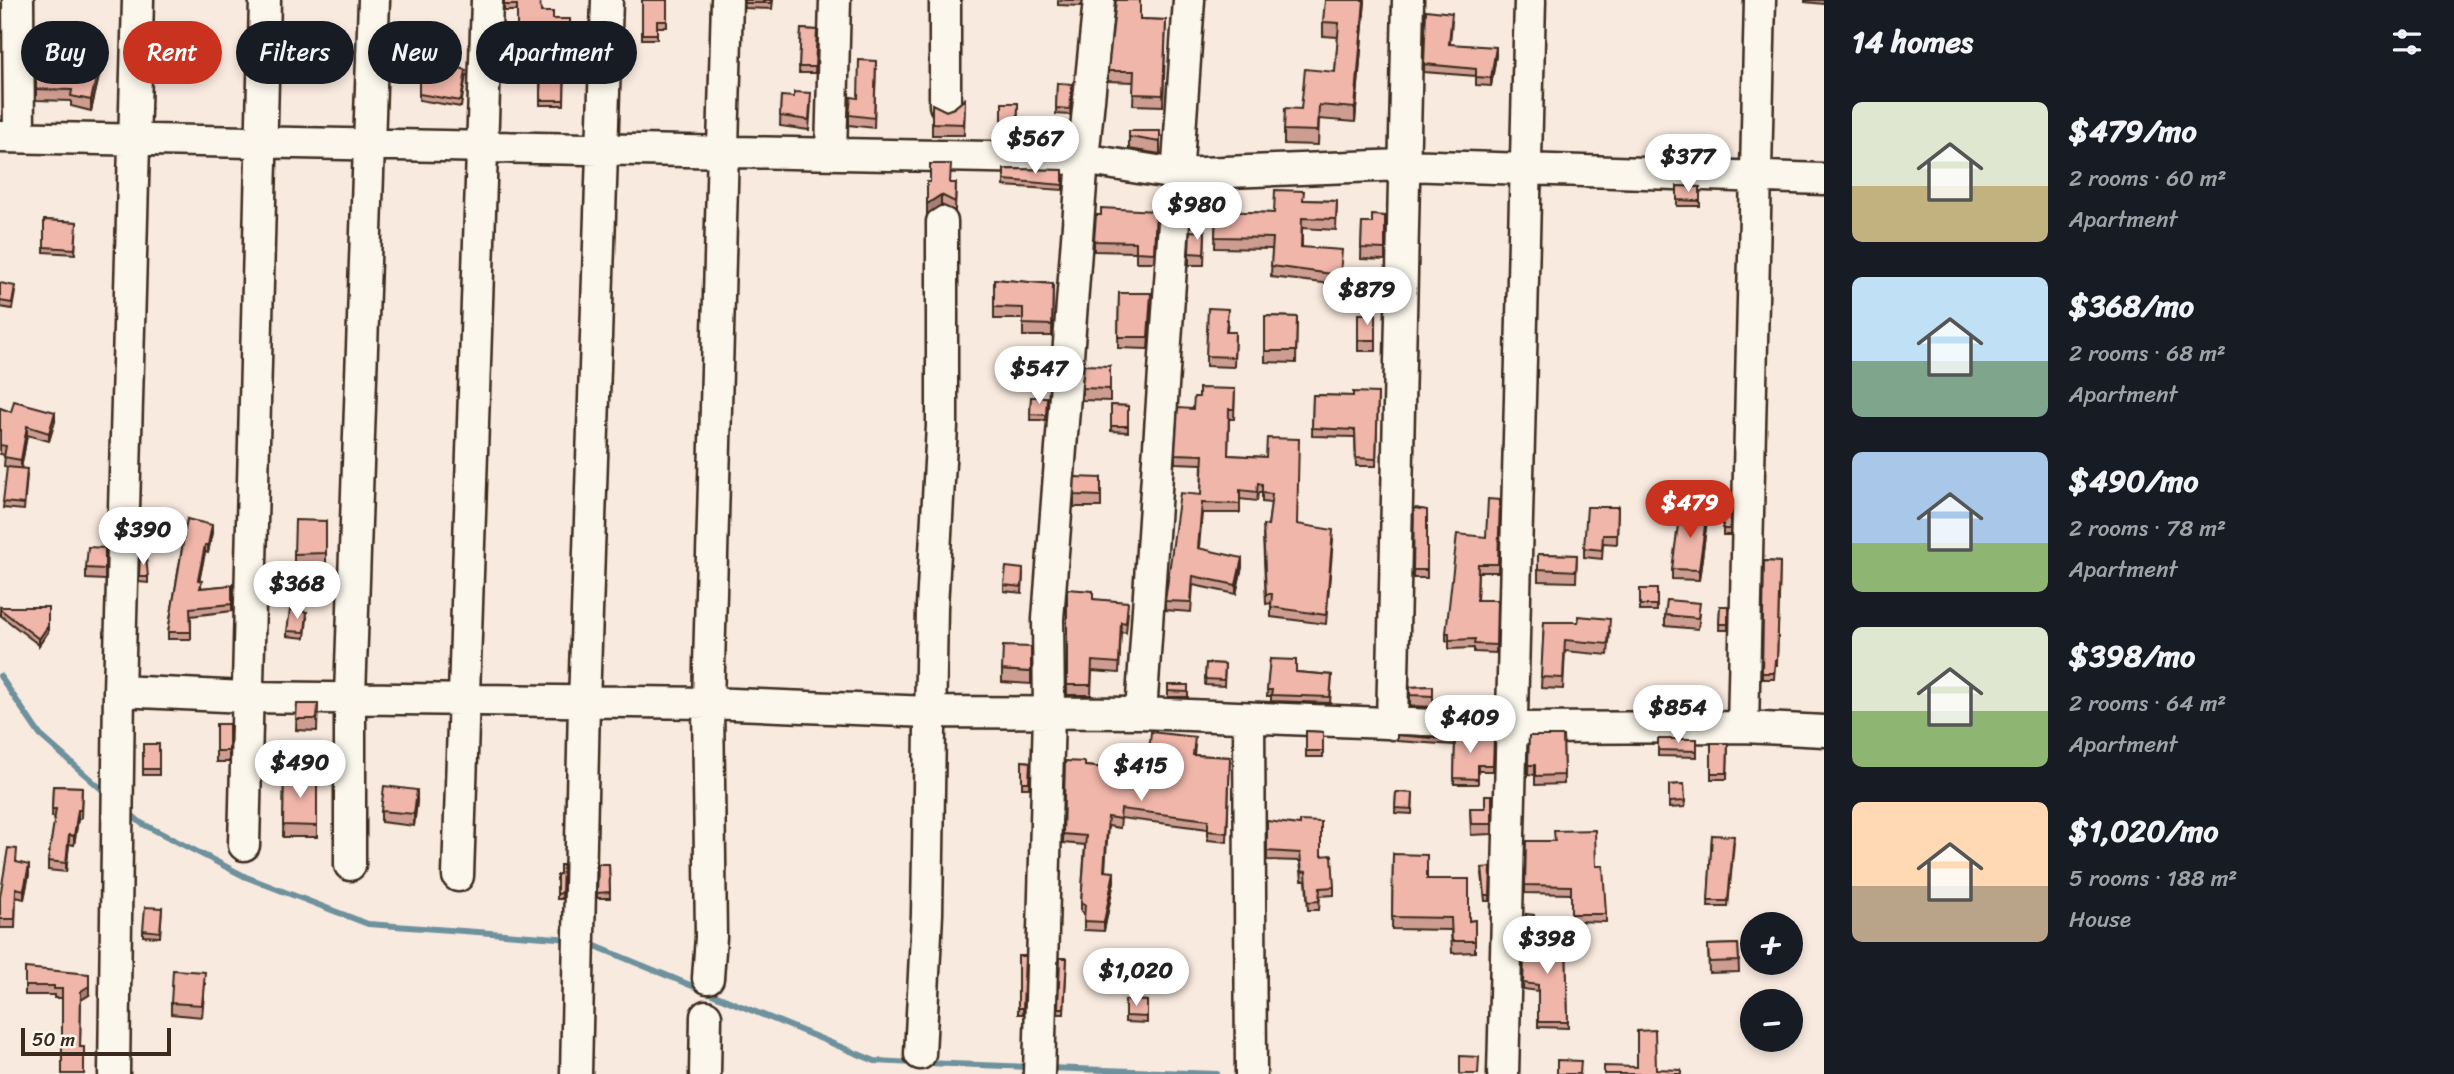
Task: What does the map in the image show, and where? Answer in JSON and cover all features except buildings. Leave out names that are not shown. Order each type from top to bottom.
[{"type":"street","points":[[18,0],[10,137],[1083,159],[1176,174],[1403,165],[1824,180]]},
{"type":"street","points":[[114,1074],[119,691],[138,0]]},
{"type":"street","points":[[244,845],[245,697],[265,0]]},
{"type":"street","points":[[350,865],[351,696],[374,0]]},
{"type":"street","points":[[458,876],[487,0]]},
{"type":"street","points":[[576,1074],[584,704],[607,0]]},
{"type":"street","points":[[708,978],[711,937],[708,703],[725,153],[727,0]]},
{"type":"street","points":[[831,154],[835,0]]},
{"type":"street","points":[[945,0],[945,105]]},
{"type":"street","points":[[1039,1063],[1049,714],[1048,619],[1083,159],[1099,0]]},
{"type":"street","points":[[1142,713],[1189,0]]},
{"type":"street","points":[[1392,724],[1408,0]]},
{"type":"street","points":[[1504,1072],[1510,728],[1530,0]]},
{"type":"street","points":[[1744,727],[1760,0]]},
{"type":"street","points":[[920,1054],[928,914],[932,607],[943,426],[942,222]]},
{"type":"street","points":[[119,691],[245,697],[351,696],[584,704],[708,703],[929,712],[1142,713],[1510,728],[1744,727],[1824,732]]},
{"type":"street","points":[[1249,718],[1251,1074]]},
{"type":"street","points":[[705,1074],[706,1016]]},
{"type":"waterway","points":[[0,676],[40,735],[107,794]]},
{"type":"waterway","points":[[126,810],[141,823],[246,877],[368,924],[571,939]]},
{"type":"waterway","points":[[588,943],[875,1061],[915,1063]]},
{"type":"waterway","points":[[925,1063],[1030,1067]]},
{"type":"waterway","points":[[1048,1068],[1217,1074]]}]
